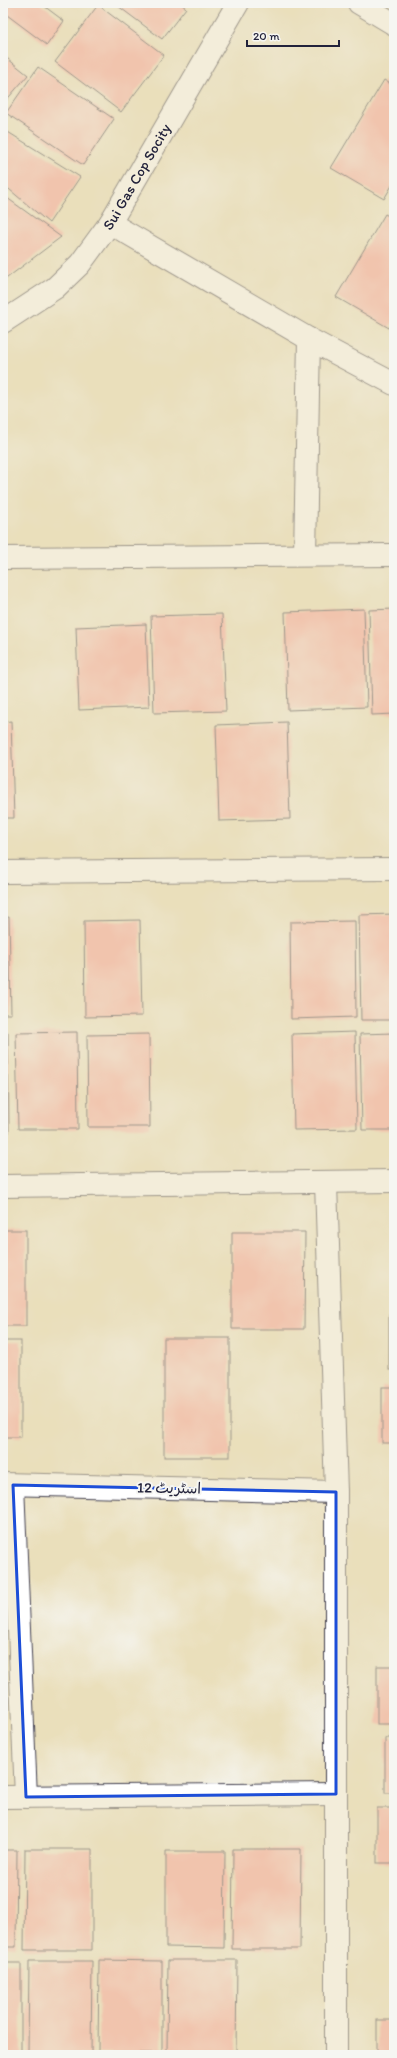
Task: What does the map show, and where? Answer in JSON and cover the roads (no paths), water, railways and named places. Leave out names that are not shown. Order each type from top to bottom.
[{"type":"street","name":"Sui Gas Cop Socity","points":[[3,322],[55,288],[80,264],[110,223],[238,3]]},
{"type":"street","points":[[359,3],[394,24]]},
{"type":"street","points":[[110,223],[309,339],[394,384]]},
{"type":"street","points":[[305,555],[309,339]]},
{"type":"street","points":[[3,558],[394,555]]},
{"type":"street","points":[[3,872],[394,869]]},
{"type":"street","points":[[3,1186],[394,1182]]},
{"type":"street","points":[[326,1183],[336,1492],[336,2055]]},
{"type":"street","points":[[8,1484],[26,1797]]},
{"type":"street","name":"اسٹریٹ 12","points":[[8,1484],[336,1492]]},
{"type":"street","points":[[3,1797],[336,1794]]}]
